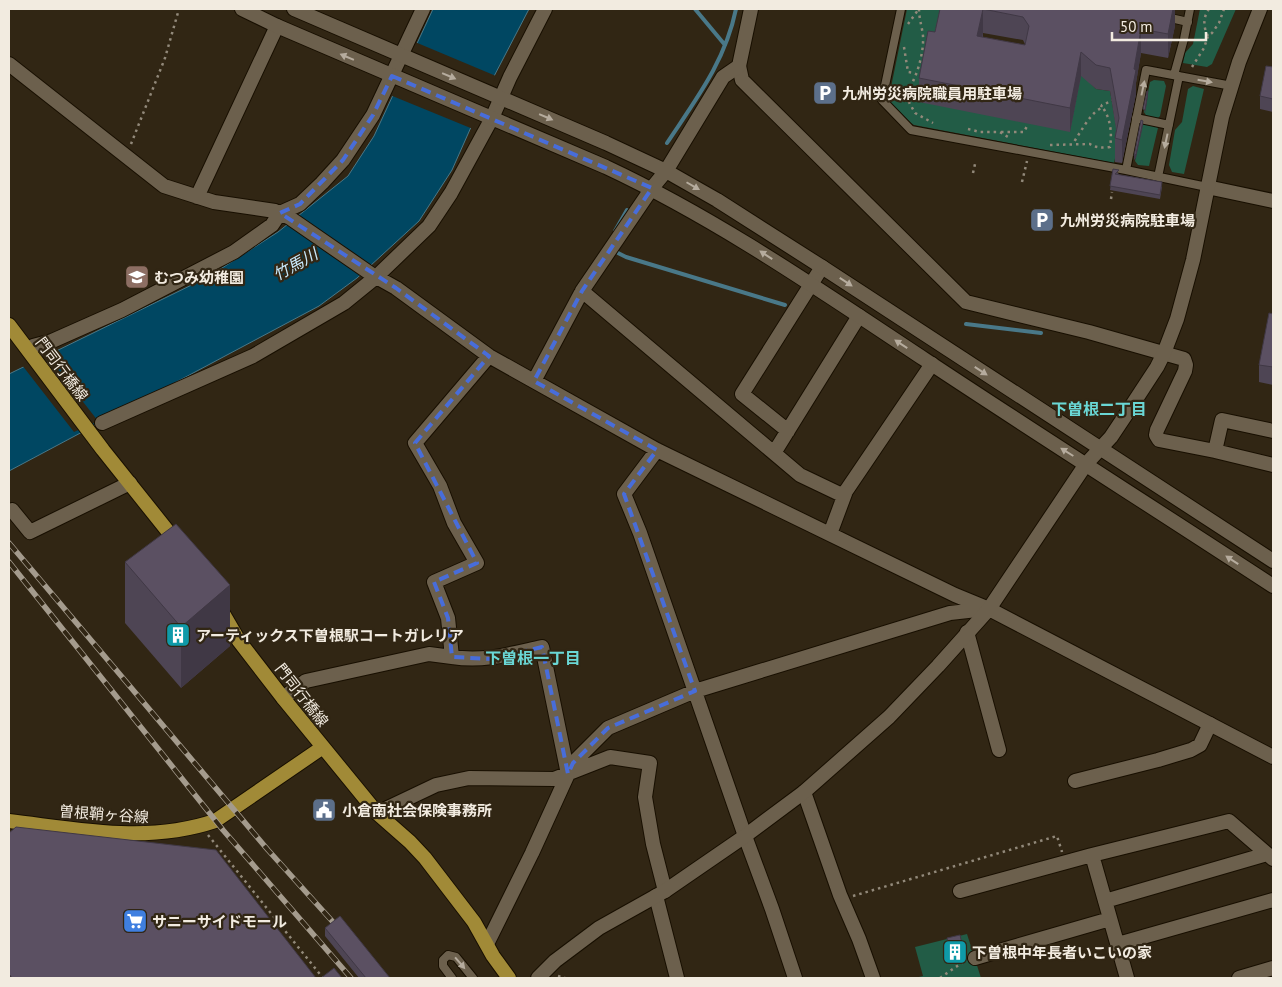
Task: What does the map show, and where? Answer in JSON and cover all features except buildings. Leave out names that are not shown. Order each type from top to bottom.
[{"type":"main road","name":"門司行橋線","points":[[9,325],[103,450],[188,557]]},
{"type":"main road","name":"門司行橋線","points":[[215,600],[240,641],[283,698],[377,813],[425,858],[474,922],[509,978]]},
{"type":"main road","name":"曽根鞘ヶ谷線","points":[[9,821],[102,833],[156,834],[196,828],[215,821],[323,747]]},
{"type":"street","points":[[242,9],[277,26],[652,188],[730,232],[1273,586]]},
{"type":"street","points":[[294,9],[666,171],[717,200],[822,267],[1273,561]]},
{"type":"street","points":[[33,346],[52,341],[122,310],[234,252],[300,204],[343,160],[373,114],[394,77],[423,9]]},
{"type":"street","points":[[102,423],[253,356],[344,303],[429,226],[451,193],[545,9]]},
{"type":"street","points":[[751,9],[739,66],[742,80],[966,302],[1089,332],[1184,359],[1186,365],[1168,410],[1157,430],[1157,438],[1162,442],[1215,451],[1273,465]]},
{"type":"street","points":[[538,978],[555,962],[599,928],[661,894],[745,836],[804,792],[888,717],[938,666],[989,609],[1086,464],[1111,436],[1125,416],[1164,353],[1184,295],[1197,244],[1222,117],[1239,62],[1260,9]]},
{"type":"street","points":[[197,197],[277,26]]},
{"type":"street","points":[[9,64],[164,186],[214,202],[275,211],[285,216],[373,276],[396,288],[489,356],[657,450],[989,609],[1273,757]]},
{"type":"street","points":[[534,381],[582,291],[652,188],[666,171],[723,77],[739,66]]},
{"type":"street","points":[[1207,188],[1273,201]]},
{"type":"street","points":[[788,431],[742,394],[822,267]]},
{"type":"street","points":[[582,291],[800,475],[844,496]]},
{"type":"street","points":[[774,453],[859,316]]},
{"type":"street","points":[[452,657],[448,618],[434,582],[477,563],[454,523],[440,486],[415,443],[489,356]]},
{"type":"street","points":[[830,534],[846,491],[932,364]]},
{"type":"street","points":[[1215,451],[1222,420],[1273,431]]},
{"type":"street","points":[[657,450],[624,494],[640,533],[795,978]]},
{"type":"street","points":[[12,510],[30,532],[130,483]]},
{"type":"street","points":[[486,944],[532,853],[573,763],[608,728],[695,691],[950,613],[989,609]]},
{"type":"street","points":[[967,632],[999,750]]},
{"type":"street","points":[[283,698],[306,681],[429,654],[468,659],[492,659],[542,647],[568,774]]},
{"type":"street","points":[[1075,781],[1191,750],[1200,745],[1210,724]]},
{"type":"street","points":[[377,813],[436,785],[469,778],[554,779],[610,757],[650,763],[645,797],[677,978]]},
{"type":"street","points":[[804,792],[842,899],[873,978]]},
{"type":"street","points":[[960,891],[1092,855],[1229,821],[1270,857]]},
{"type":"street","points":[[1092,855],[1127,978]]},
{"type":"street","points":[[1106,901],[1270,857]]},
{"type":"street","points":[[1118,944],[1273,900]]},
{"type":"street","points":[[975,958],[1110,919]]},
{"type":"street","points":[[1239,978],[1273,968]]},
{"type":"lane","points":[[900,9],[882,100],[911,130],[1158,176],[1207,188]]},
{"type":"lane","points":[[1154,9],[1153,14],[1188,22]]},
{"type":"lane","points":[[1158,176],[1190,9]]},
{"type":"lane","points":[[1126,170],[1146,70],[1232,86]]},
{"type":"lane","points":[[1136,118],[1169,125]]},
{"type":"lane","points":[[452,978],[443,966],[443,960],[448,955],[456,957],[473,978]]},
{"type":"path","points":[[125,157],[166,58],[179,9]]},
{"type":"path","points":[[905,95],[910,87],[922,54],[923,35],[918,9]]},
{"type":"path","points":[[907,30],[908,24],[918,9]]},
{"type":"path","points":[[1208,36],[1204,23],[1209,9]]},
{"type":"path","points":[[1192,67],[1204,48],[1208,36],[1219,23],[1224,9]]},
{"type":"path","points":[[922,29],[926,32]]},
{"type":"path","points":[[905,39],[906,66],[908,72],[915,73]]},
{"type":"path","points":[[889,95],[905,95]]},
{"type":"path","points":[[905,95],[915,113],[934,124]]},
{"type":"path","points":[[1073,143],[1092,115],[1102,105],[1120,98]]},
{"type":"path","points":[[1114,99],[1116,107]]},
{"type":"path","points":[[1046,145],[1073,143],[1110,148],[1112,136],[1106,112],[1101,107]]},
{"type":"path","points":[[965,129],[980,132],[1024,132],[1028,124]]},
{"type":"path","points":[[1000,132],[1011,139]]},
{"type":"path","points":[[1111,142],[1116,143]]},
{"type":"path","points":[[973,173],[975,164]]},
{"type":"path","points":[[1022,182],[1023,174]]},
{"type":"path","points":[[1111,199],[1112,192]]},
{"type":"path","points":[[208,834],[323,978]]},
{"type":"path","points":[[842,899],[1057,836]]},
{"type":"path","points":[[940,978],[963,962],[975,958]]},
{"type":"path","points":[[558,976],[565,978]]},
{"type":"highlighted area","points":[[392,76],[652,188],[582,291],[534,381],[657,450],[624,494],[695,691],[608,728],[573,763],[568,774],[542,647],[492,659],[452,657],[448,618],[434,582],[477,563],[415,443],[489,356],[396,288],[280,213],[300,204],[343,160],[373,115]]},
{"type":"green space","points":[[907,9],[944,9],[935,56],[1081,74],[1096,89],[1110,91],[1117,132],[1121,132],[1114,163],[911,123],[891,103],[889,97]]},
{"type":"green space","points":[[1200,9],[1236,9],[1212,64],[1207,67],[1183,63],[1185,53],[1193,44]]},
{"type":"green space","points":[[1154,80],[1164,81],[1166,86],[1158,118],[1147,117],[1144,112],[1150,82]]},
{"type":"green space","points":[[1193,86],[1204,89],[1184,174],[1172,172],[1169,165],[1175,130],[1182,122],[1188,89]]},
{"type":"green space","points":[[1145,123],[1158,128],[1149,166],[1138,165],[1135,161],[1142,125]]},
{"type":"green space","points":[[967,934],[981,978],[914,978],[923,976],[915,947]]},
{"type":"water","name":"竹馬川","points":[[433,9],[529,9],[491,82],[452,170],[419,221],[357,278],[319,306],[9,471],[9,374],[208,277],[278,232],[348,176],[374,136]]},
{"type":"pier","points":[[415,42],[496,76],[473,129],[390,95]]},
{"type":"pier","points":[[45,353],[98,421],[74,432],[22,365]]},
{"type":"waterway","points":[[695,9],[725,45]]},
{"type":"waterway","points":[[667,143],[699,95],[717,63],[725,46],[736,9]]},
{"type":"waterway","points":[[615,231],[627,210]]},
{"type":"waterway","points":[[615,249],[626,257],[785,305]]},
{"type":"waterway","points":[[966,324],[1041,333]]},
{"type":"railway","points":[[9,543],[268,850],[342,932]]},
{"type":"railway","points":[[9,562],[223,830],[351,978]]},
{"type":"place","name":"九州労災病院職員用駐車場","points":[[825,93]]},
{"type":"place","name":"九州労災病院駐車場","points":[[1042,220]]},
{"type":"place","name":"むつみ幼稚園","points":[[137,277]]},
{"type":"place","name":"アーティックス下曽根駅コートガレリア","points":[[178,635]]},
{"type":"place","name":"小倉南社会保険事務所","points":[[324,810]]},
{"type":"place","name":"サニーサイドモール","points":[[135,921]]},
{"type":"place","name":"下曽根中年長者いこいの家","points":[[955,952]]},
{"type":"district","name":"下曽根二丁目","points":[[1099,409]]},
{"type":"district","name":"下曽根一丁目","points":[[533,658]]}]
